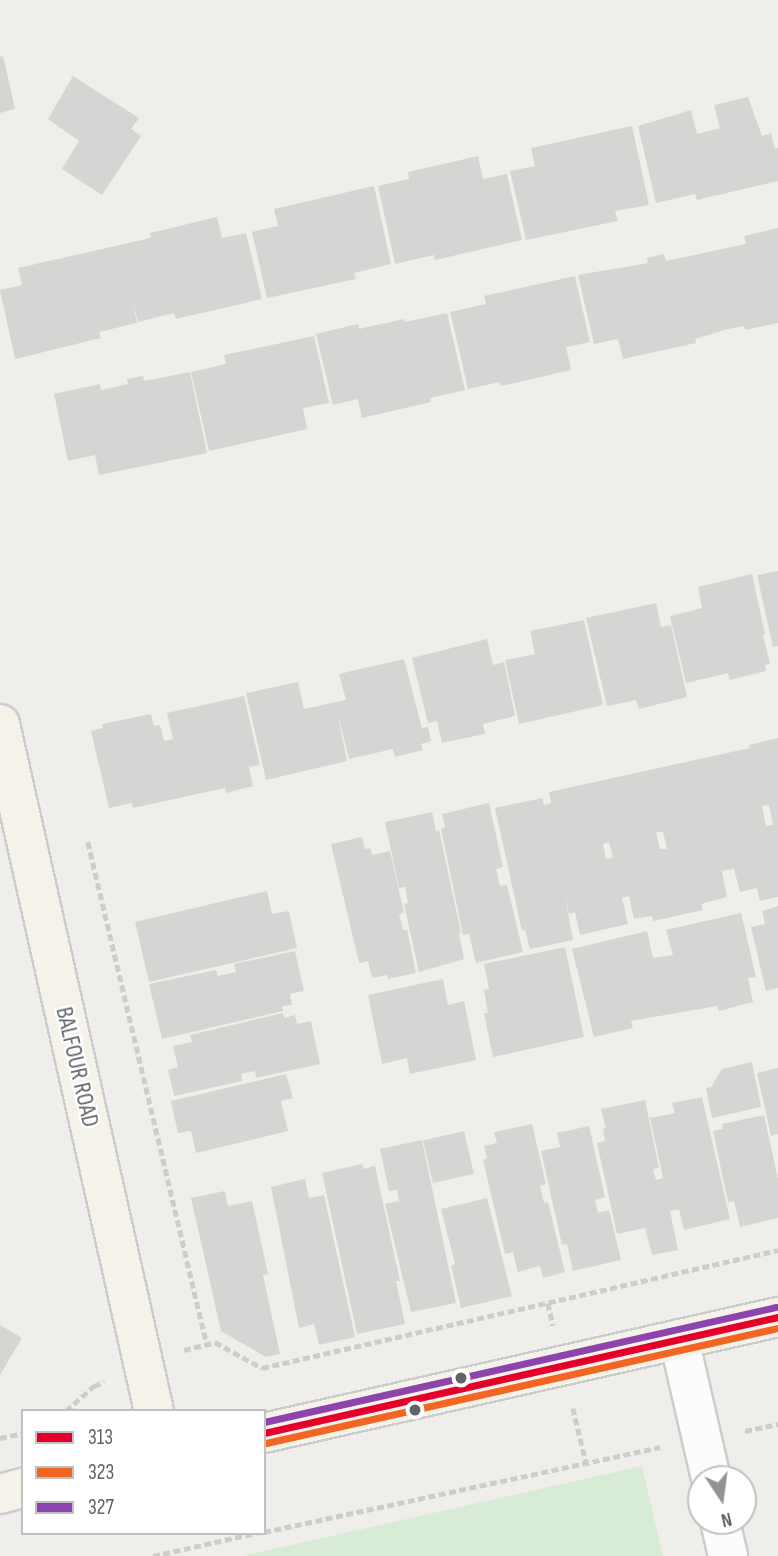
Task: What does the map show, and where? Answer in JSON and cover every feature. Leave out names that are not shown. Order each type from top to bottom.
[{"type":"main road","name":"BALFOUR ROAD","points":[[0,724],[154,1409]]},
{"type":"main road","points":[[266,1433],[778,1317]]},
{"type":"main road","points":[[0,1494],[21,1489]]},
{"type":"street","points":[[679,1339],[708,1465]]},
{"type":"street","points":[[723,1535],[728,1556]]},
{"type":"path","points":[[88,842],[207,1345]]},
{"type":"path","points":[[142,1360],[215,1342],[262,1368],[778,1250]]},
{"type":"path","points":[[742,1432],[778,1424]]},
{"type":"path","points":[[0,1438],[21,1433]]},
{"type":"path","points":[[266,1532],[662,1446]]},
{"type":"path","points":[[153,1556],[247,1535]]},
{"type":"green space","points":[[642,1466],[663,1556],[243,1556],[309,1541]]},
{"type":"building","points":[[3,56],[15,109],[0,113],[0,57]]},
{"type":"building","points":[[73,76],[139,118],[131,129],[141,136],[102,195],[62,169],[79,141],[48,119]]},
{"type":"building","points":[[748,97],[762,136],[771,133],[775,149],[778,148],[778,181],[697,200],[695,194],[656,203],[638,126],[691,110],[697,134],[720,128],[714,105]]},
{"type":"building","points":[[632,126],[649,205],[615,211],[618,221],[526,240],[510,171],[535,166],[531,148]]},
{"type":"building","points":[[478,156],[483,179],[507,174],[522,240],[435,260],[434,255],[395,264],[378,186],[409,179],[408,172]]},
{"type":"building","points":[[374,186],[391,264],[354,273],[356,279],[267,298],[252,232],[278,226],[274,209]]},
{"type":"building","points":[[217,217],[222,238],[246,233],[262,299],[176,319],[174,313],[138,322],[132,299],[137,323],[99,332],[101,338],[15,359],[0,290],[22,285],[18,268],[151,238],[150,233]]},
{"type":"building","points":[[778,228],[778,323],[745,330],[744,326],[728,329],[695,339],[696,343],[623,359],[618,339],[594,344],[578,275],[648,263],[647,258],[664,254],[666,261],[746,244],[744,236]]},
{"type":"building","points":[[575,276],[590,342],[566,347],[571,370],[501,386],[500,382],[468,389],[450,312],[486,304],[484,296]]},
{"type":"building","points":[[447,313],[465,390],[430,398],[431,402],[362,418],[358,399],[333,405],[316,334],[358,324],[359,329]]},
{"type":"building","points":[[314,336],[329,403],[303,408],[307,429],[209,451],[191,372],[226,364],[224,355]]},
{"type":"building","points":[[190,372],[207,453],[99,475],[95,455],[68,461],[54,394],[100,384],[101,390],[128,384],[127,379],[143,376],[144,381]]},
{"type":"building","points":[[778,571],[778,646],[773,647],[757,575]]},
{"type":"building","points":[[752,574],[770,664],[765,665],[766,671],[730,680],[728,673],[686,683],[670,616],[702,608],[698,587]]},
{"type":"building","points":[[656,603],[661,627],[671,625],[687,697],[639,709],[636,700],[607,706],[586,618]]},
{"type":"building","points":[[584,620],[603,705],[519,724],[505,660],[535,654],[530,631]]},
{"type":"building","points":[[487,639],[493,665],[504,662],[515,716],[483,724],[485,734],[442,743],[437,721],[428,723],[412,658]]},
{"type":"building","points":[[404,659],[422,728],[428,727],[431,741],[421,744],[423,750],[395,757],[393,749],[349,759],[337,711],[347,761],[266,780],[246,693],[298,682],[304,709],[346,700],[339,674]]},
{"type":"building","points":[[244,696],[260,765],[249,767],[253,786],[226,793],[225,788],[133,808],[132,803],[109,808],[91,731],[103,728],[102,724],[151,714],[154,726],[160,725],[164,741],[173,739],[167,713]]},
{"type":"building","points":[[778,738],[778,897],[760,901],[757,888],[740,892],[734,869],[722,871],[727,897],[701,904],[703,910],[653,921],[652,916],[634,919],[629,896],[622,898],[628,924],[580,935],[575,912],[569,914],[564,891],[573,940],[530,949],[525,930],[522,931],[495,808],[542,798],[544,805],[551,803],[549,792],[750,748],[749,745]],"holes":[[[769,805],[773,825],[766,826],[762,806]],[[656,832],[663,832],[667,849],[660,849]],[[609,842],[613,858],[606,859],[603,844]]]},
{"type":"building","points":[[489,803],[503,867],[496,869],[500,886],[507,885],[523,952],[476,963],[469,934],[463,935],[441,829],[445,827],[442,814]]},
{"type":"building","points":[[432,812],[436,831],[439,830],[464,959],[419,972],[404,904],[408,903],[405,887],[399,888],[385,822]]},
{"type":"building","points":[[362,837],[365,849],[370,848],[372,855],[390,851],[404,913],[399,914],[403,930],[407,929],[416,973],[388,979],[387,975],[372,978],[368,961],[359,963],[331,844]]},
{"type":"building","points":[[267,891],[272,914],[289,911],[297,948],[149,982],[135,922]]},
{"type":"building","points":[[778,906],[778,988],[766,991],[751,927],[765,924],[762,911]]},
{"type":"building","points":[[741,913],[756,977],[748,978],[753,1002],[719,1011],[717,1006],[631,1021],[633,1028],[594,1037],[572,949],[647,931],[653,958],[673,955],[666,930]]},
{"type":"building","points":[[565,947],[584,1037],[493,1057],[484,1013],[488,1013],[484,990],[489,989],[484,964]]},
{"type":"building","points":[[295,951],[304,991],[290,994],[292,1005],[282,1006],[283,1011],[162,1039],[149,984],[216,970],[218,976],[236,972],[234,964]]},
{"type":"building","points":[[443,979],[448,1005],[464,1001],[476,1060],[410,1074],[407,1058],[382,1064],[368,995]]},
{"type":"building","points":[[283,1013],[284,1018],[295,1015],[297,1024],[311,1021],[320,1064],[256,1078],[255,1071],[241,1074],[242,1081],[174,1096],[168,1070],[178,1067],[173,1046],[192,1042],[190,1035]]},
{"type":"building","points":[[752,1062],[761,1107],[712,1118],[706,1088],[711,1087],[722,1069]]},
{"type":"building","points":[[778,1068],[778,1134],[771,1136],[757,1073]]},
{"type":"building","points":[[286,1074],[293,1098],[281,1101],[288,1131],[196,1153],[191,1131],[178,1133],[171,1101]]},
{"type":"building","points":[[702,1097],[730,1219],[684,1230],[679,1209],[670,1211],[678,1250],[652,1255],[645,1228],[617,1234],[597,1143],[605,1141],[603,1129],[606,1128],[601,1109],[645,1100],[659,1168],[653,1169],[656,1180],[663,1178],[650,1118],[675,1113],[672,1103]]},
{"type":"building","points":[[764,1115],[778,1179],[778,1218],[740,1227],[734,1201],[728,1202],[713,1131],[723,1129],[722,1124]]},
{"type":"building","points":[[532,1124],[546,1184],[540,1186],[544,1203],[548,1202],[565,1272],[543,1278],[540,1266],[518,1272],[513,1252],[505,1254],[483,1160],[487,1158],[484,1146],[497,1143],[494,1132]]},
{"type":"building","points":[[589,1126],[605,1197],[595,1200],[598,1213],[609,1210],[621,1260],[573,1271],[567,1244],[562,1245],[541,1151],[560,1147],[557,1133]]},
{"type":"building","points":[[464,1131],[474,1174],[433,1183],[423,1140]]},
{"type":"building","points":[[422,1140],[456,1303],[411,1312],[385,1204],[399,1201],[397,1190],[389,1191],[380,1149]]},
{"type":"building","points":[[362,1164],[364,1169],[375,1166],[400,1281],[396,1281],[405,1324],[357,1334],[322,1173]]},
{"type":"building","points":[[305,1179],[309,1198],[324,1195],[355,1337],[319,1345],[314,1324],[299,1328],[271,1187]]},
{"type":"building","points":[[225,1191],[228,1206],[252,1201],[268,1274],[263,1275],[280,1354],[266,1357],[221,1331],[191,1198]]},
{"type":"building","points":[[487,1198],[512,1296],[461,1308],[451,1266],[455,1264],[441,1209]]},
{"type":"building","points":[[0,1325],[22,1338],[0,1375]]},
{"type":"transit line","name":"327","points":[[266,1422],[776,1307]]},
{"type":"transit line","name":"313","points":[[266,1433],[778,1317]]},
{"type":"transit line","name":"323","points":[[266,1443],[778,1328]]}]
